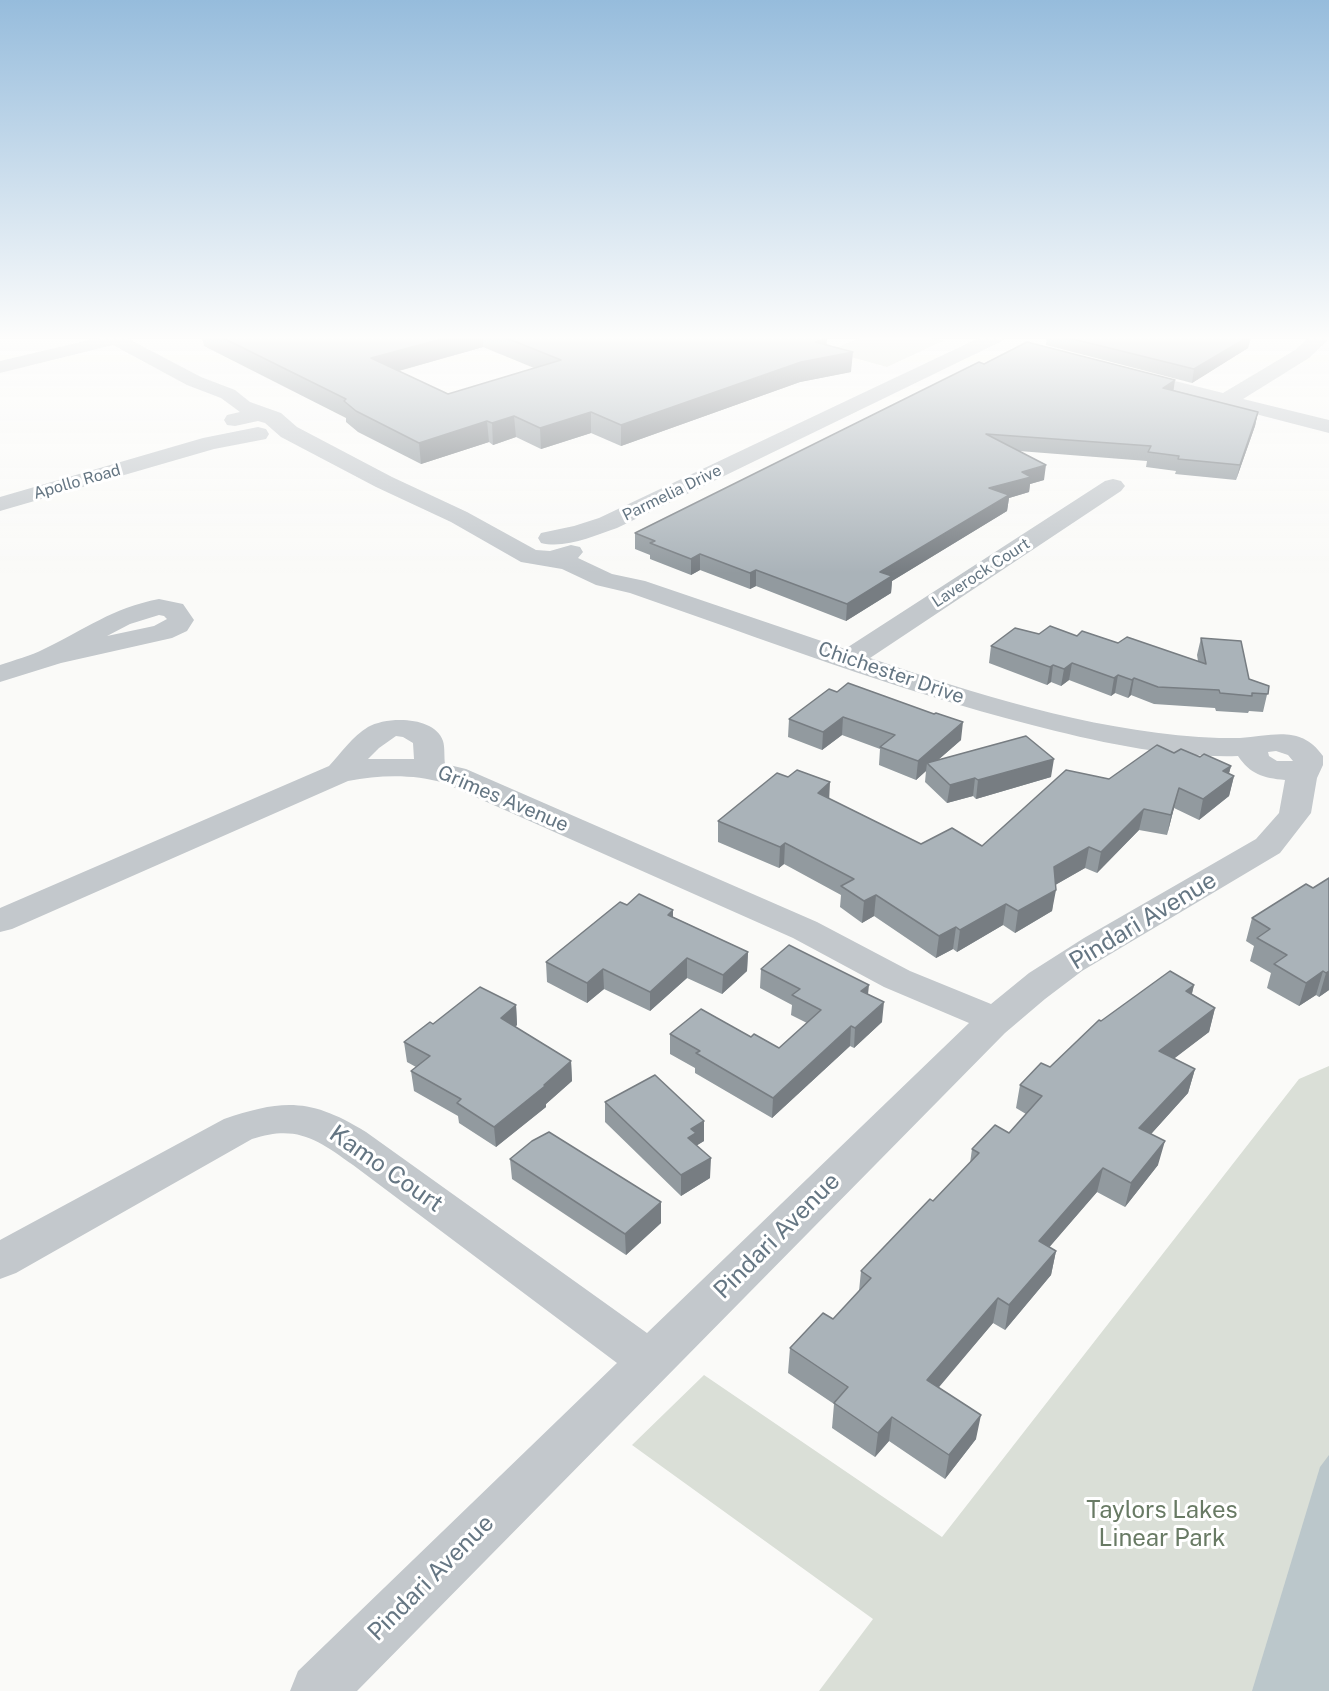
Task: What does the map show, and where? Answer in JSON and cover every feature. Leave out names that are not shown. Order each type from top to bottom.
[{"type":"street","name":"Chichester Drive","points":[[233,416],[240,429],[283,426],[384,483],[536,558],[559,547]]},
{"type":"street","name":"Chichester Drive","points":[[251,416],[261,427],[316,446]]},
{"type":"street","name":"Parmelia Drive","points":[[559,547],[837,416]]},
{"type":"street","points":[[1287,416],[1329,427]]},
{"type":"street","name":"Apollo Road","points":[[0,491],[182,438],[235,419]]},
{"type":"street","name":"Apollo Road","points":[[0,504],[261,427]]},
{"type":"street","name":"Laverock Court","points":[[849,660],[1113,486]]},
{"type":"street","name":"Chichester Drive","points":[[459,518],[559,547],[571,564],[605,580],[636,586],[849,660],[1003,710],[1101,732],[1262,759],[1272,742],[1313,758]]},
{"type":"street","points":[[0,674],[53,656]]},
{"type":"street","name":"Pindari Avenue","points":[[318,1691],[988,1028],[1050,977],[1268,846],[1291,820],[1297,809],[1299,780],[1313,758]]},
{"type":"street","points":[[1262,759],[1277,784],[1281,801],[1277,834]]},
{"type":"street","name":"Grimes Avenue","points":[[0,921],[340,773],[384,766],[430,769],[455,776],[805,930],[988,1028]]},
{"type":"street","name":"Kamo Court","points":[[0,1261],[238,1129],[257,1121],[309,1120],[326,1126],[368,1154],[651,1362]]},
{"type":"green space","name":"Taylors Lakes Linear Park","points":[[1329,1066],[1329,1691],[819,1691],[873,1619],[632,1445],[704,1375],[942,1537],[1299,1079]]},
{"type":"shaded area","points":[[1329,1455],[1329,1691],[1252,1691],[1320,1467]]},
{"type":"building","points":[[366,416],[579,416],[540,428],[514,416],[492,423],[487,421],[419,443]]},
{"type":"building","points":[[600,416],[647,416],[621,425]]},
{"type":"building","points":[[871,416],[1257,416],[1240,465],[1178,459],[1179,456],[1148,452],[1151,446],[986,434],[1046,465],[1022,472],[1031,477],[989,488],[1009,495],[880,572],[892,576],[847,604],[756,570],[750,573],[700,554],[691,559],[650,543],[655,541],[635,533]]},
{"type":"building","points":[[1050,626],[1077,636],[1082,631],[1118,643],[1127,637],[1206,664],[1201,638],[1241,641],[1249,679],[1269,686],[1268,694],[1252,693],[1252,696],[1220,693],[1219,690],[1158,687],[1134,678],[1132,680],[1118,675],[1114,678],[1072,663],[1064,669],[1053,665],[1050,667],[991,646],[1015,628],[1039,634]]},
{"type":"building","points":[[848,683],[963,722],[918,761],[880,747],[895,735],[843,717],[823,732],[789,719],[829,689],[837,692]]},
{"type":"building","points":[[1026,736],[1054,759],[978,780],[975,778],[950,785],[927,763]]},
{"type":"building","points":[[1157,745],[1174,753],[1181,749],[1200,757],[1204,754],[1231,766],[1223,771],[1234,776],[1203,799],[1179,788],[1171,815],[1144,809],[1101,852],[1089,847],[1054,867],[1056,890],[1018,911],[1006,904],[960,930],[956,927],[939,936],[876,895],[864,901],[841,886],[854,879],[785,843],[780,847],[718,821],[777,773],[788,777],[797,770],[830,782],[818,793],[921,844],[952,828],[982,846],[1066,770],[1109,779]]},
{"type":"building","points":[[1329,878],[1329,971],[1326,973],[1323,971],[1306,983],[1274,964],[1287,955],[1257,938],[1270,929],[1252,918],[1306,884],[1313,888]]},
{"type":"building","points":[[639,894],[673,910],[668,915],[748,952],[723,975],[687,958],[650,992],[603,969],[587,983],[546,962],[620,902],[627,905]]},
{"type":"building","points":[[789,945],[869,985],[861,991],[884,1002],[855,1028],[851,1026],[773,1098],[696,1053],[700,1051],[670,1034],[701,1009],[751,1037],[754,1034],[779,1048],[821,1010],[792,995],[800,989],[761,969]]},
{"type":"building","points":[[1170,971],[1194,985],[1186,991],[1215,1008],[1159,1051],[1195,1069],[1139,1128],[1165,1141],[1131,1183],[1103,1168],[1039,1241],[1056,1251],[1009,1305],[998,1298],[927,1380],[981,1415],[949,1455],[892,1417],[878,1433],[834,1403],[848,1387],[790,1348],[823,1313],[833,1319],[871,1278],[861,1271],[930,1199],[933,1201],[979,1153],[972,1149],[995,1125],[1009,1133],[1042,1096],[1020,1085],[1041,1063],[1050,1067],[1099,1020],[1101,1021]]},
{"type":"building","points":[[480,987],[516,1005],[501,1018],[571,1061],[545,1086],[494,1127],[457,1103],[461,1099],[411,1071],[430,1056],[404,1042],[430,1022],[433,1024]]},
{"type":"building","points":[[655,1075],[704,1121],[691,1129],[696,1133],[688,1138],[711,1158],[681,1175],[605,1102]]},
{"type":"building","points":[[549,1132],[661,1202],[625,1234],[510,1159],[532,1141]]}]
